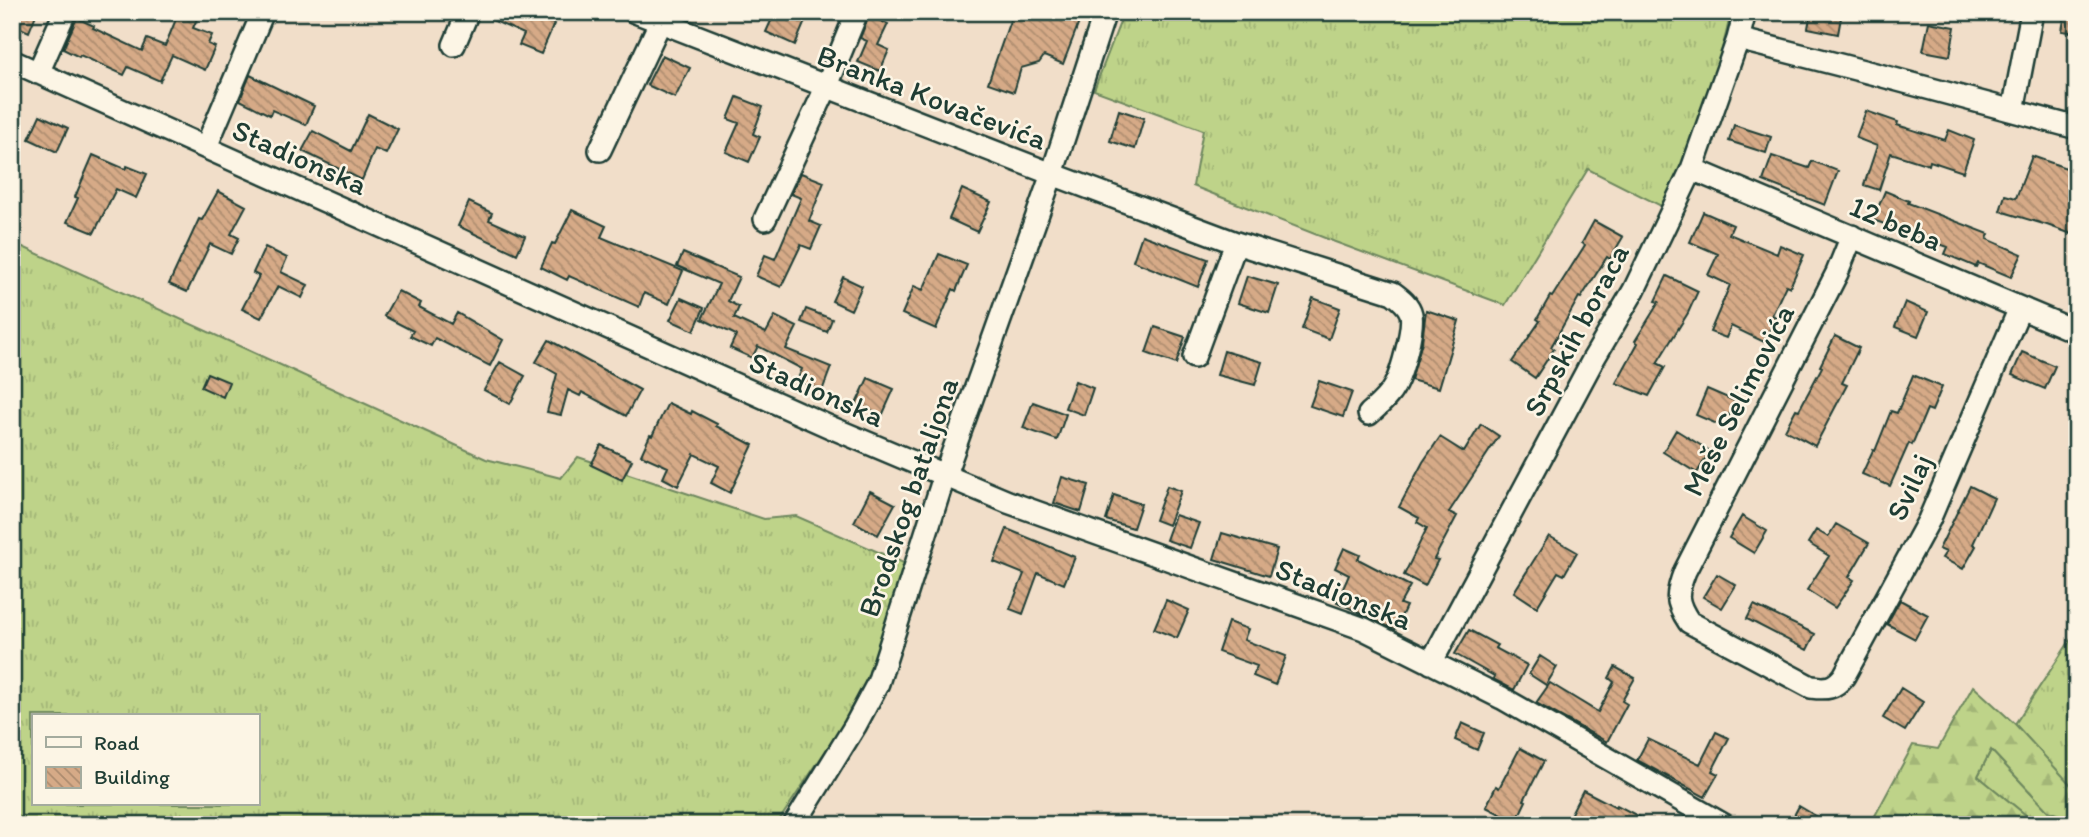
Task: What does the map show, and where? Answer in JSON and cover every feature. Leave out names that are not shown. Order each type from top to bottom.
[{"type":"street","points":[[38,73],[65,12]]},
{"type":"street","points":[[206,147],[263,12]]},
{"type":"street","points":[[454,45],[468,12]]},
{"type":"street","name":"Branka Kovačevića","points":[[635,12],[663,17],[826,88],[1052,174]]},
{"type":"street","points":[[765,219],[826,88],[857,12]]},
{"type":"street","name":"Brodskog bataljona","points":[[794,825],[878,683],[944,477],[1052,174],[1105,12]]},
{"type":"street","name":"Srpskih boraca","points":[[1431,663],[1594,358],[1634,290],[1692,169],[1738,40],[1745,12]]},
{"type":"street","points":[[2013,111],[2032,12]]},
{"type":"street","points":[[600,150],[663,17]]},
{"type":"street","points":[[1738,40],[2077,128]]},
{"type":"street","name":"Stadionska","points":[[12,61],[944,477],[1364,629],[1502,698],[1724,825]]},
{"type":"street","name":"12 beba","points":[[1692,169],[2077,332]]},
{"type":"street","points":[[1052,174],[1236,243],[1393,293],[1403,300],[1411,312],[1412,331],[1396,385],[1369,414]]},
{"type":"street","name":"Meše Selimovića","points":[[1838,684],[1828,689],[1811,687],[1689,622],[1679,607],[1677,591],[1837,273],[1852,236]]},
{"type":"street","points":[[1194,357],[1236,243]]},
{"type":"street","name":"Svilaj","points":[[1838,684],[1929,520],[2020,307]]},
{"type":"green space","points":[[1124,12],[1731,12],[1702,111],[1663,207],[1588,169],[1505,305],[1193,186],[1203,130],[1094,90]]},
{"type":"green space","points":[[12,242],[486,459],[561,478],[578,457],[764,519],[796,516],[906,564],[883,640],[857,704],[776,825],[12,825]]},
{"type":"green space","points":[[2077,630],[2077,793],[2015,724]]},
{"type":"green space","points":[[1973,686],[2015,724],[2070,784],[2077,801],[2071,819],[2048,811],[1991,750],[1978,776],[2038,825],[1870,825],[1913,745],[1938,749]]},
{"type":"green space","points":[[1991,750],[2048,811],[2070,819],[2077,811],[2077,825],[2038,825],[1978,776]]},
{"type":"building","points":[[12,12],[37,12],[29,32],[12,24]]},
{"type":"building","points":[[179,12],[200,12],[193,28],[212,35],[208,44],[215,47],[205,70],[172,55],[160,81],[128,67],[124,75],[63,49],[77,18],[142,51],[147,39],[165,46]]},
{"type":"building","points":[[481,12],[528,12],[554,24],[541,54],[519,45],[524,34],[481,15]]},
{"type":"building","points":[[775,12],[809,12],[795,45],[766,32]]},
{"type":"building","points":[[1013,12],[1083,12],[1063,64],[1044,56],[1039,63],[1021,68],[1014,92],[988,83]]},
{"type":"building","points":[[1811,12],[1842,12],[1838,34],[1808,28]]},
{"type":"building","points":[[2065,14],[2077,16],[2077,33],[2062,31]]},
{"type":"building","points":[[869,16],[888,24],[878,45],[889,50],[880,71],[858,62],[867,41],[860,38]]},
{"type":"building","points":[[1929,22],[1955,27],[1950,56],[1923,51]]},
{"type":"building","points":[[662,55],[690,68],[675,98],[647,85]]},
{"type":"building","points":[[250,75],[314,106],[306,125],[272,110],[270,115],[240,100]]},
{"type":"building","points":[[737,97],[763,107],[753,134],[760,137],[749,162],[726,152],[739,123],[728,119]]},
{"type":"building","points":[[1119,110],[1144,118],[1135,149],[1110,141]]},
{"type":"building","points":[[1866,111],[1898,122],[1897,125],[1945,140],[1949,130],[1974,140],[1963,172],[1930,161],[1929,165],[1891,153],[1879,190],[1864,185],[1877,146],[1856,138]]},
{"type":"building","points":[[368,114],[398,129],[386,154],[375,149],[362,180],[302,151],[313,131],[351,151]]},
{"type":"building","points":[[40,115],[68,128],[57,152],[29,139]]},
{"type":"building","points":[[1734,125],[1771,137],[1766,153],[1729,141]]},
{"type":"building","points":[[2075,143],[2077,236],[2000,211],[2005,195],[2016,198],[2032,156],[2066,168]]},
{"type":"building","points":[[93,155],[125,169],[127,166],[147,174],[136,198],[116,189],[94,233],[67,222]]},
{"type":"building","points":[[1772,156],[1809,168],[1812,161],[1838,171],[1825,205],[1763,181]]},
{"type":"building","points":[[801,173],[824,182],[809,221],[821,226],[811,249],[801,245],[781,287],[756,276],[765,255],[775,259],[801,198],[791,194]]},
{"type":"building","points":[[962,189],[991,202],[977,232],[949,219]]},
{"type":"building","points":[[218,191],[246,206],[231,234],[239,238],[231,254],[210,244],[187,292],[169,284],[199,219],[202,220]]},
{"type":"building","points":[[1885,191],[1909,201],[1908,203],[1989,234],[1987,239],[2022,254],[2011,277],[1978,263],[1976,267],[1945,254],[1948,247],[1873,220]]},
{"type":"building","points":[[469,202],[492,213],[489,220],[525,236],[517,254],[458,226]]},
{"type":"building","points":[[572,210],[606,226],[601,237],[683,271],[669,304],[644,293],[639,307],[569,276],[567,280],[541,267]]},
{"type":"building","points":[[1703,212],[1733,225],[1729,234],[1777,254],[1780,245],[1804,255],[1790,287],[1786,285],[1772,315],[1776,317],[1764,342],[1731,326],[1726,338],[1710,332],[1730,285],[1708,275],[1718,254],[1690,242]]},
{"type":"building","points":[[1594,221],[1623,237],[1610,259],[1607,257],[1581,298],[1579,297],[1551,347],[1554,349],[1535,378],[1512,362],[1540,321],[1537,319],[1550,296],[1552,297],[1585,245],[1582,243]]},
{"type":"building","points":[[1142,235],[1208,259],[1198,287],[1133,261]]},
{"type":"building","points":[[265,247],[287,258],[281,272],[308,285],[302,298],[278,286],[261,318],[242,309],[259,276],[253,273]]},
{"type":"building","points":[[683,253],[739,277],[728,301],[739,307],[734,318],[766,333],[775,316],[797,327],[786,349],[831,367],[822,391],[797,381],[802,369],[758,346],[752,358],[730,348],[736,335],[702,319],[719,284],[677,266]]},
{"type":"building","points":[[939,254],[967,265],[956,291],[953,289],[936,329],[902,314],[914,286],[923,290]]},
{"type":"building","points":[[1247,276],[1278,285],[1269,313],[1238,303]]},
{"type":"building","points":[[1667,276],[1698,291],[1688,313],[1657,363],[1665,367],[1649,396],[1616,383],[1638,343],[1635,341],[1659,302],[1655,301]]},
{"type":"building","points":[[843,277],[862,286],[851,310],[832,301]]},
{"type":"building","points":[[398,291],[421,303],[419,307],[451,324],[457,313],[503,340],[490,366],[435,338],[431,346],[410,336],[413,331],[384,316]]},
{"type":"building","points":[[681,298],[704,308],[694,331],[670,320]]},
{"type":"building","points":[[1313,298],[1340,308],[1329,339],[1302,329]]},
{"type":"building","points":[[1905,302],[1928,312],[1918,336],[1895,327]]},
{"type":"building","points":[[806,309],[832,319],[827,332],[801,322]]},
{"type":"building","points":[[1426,310],[1459,321],[1439,388],[1411,380],[1422,342]]},
{"type":"building","points":[[1155,327],[1185,337],[1176,364],[1146,353]]},
{"type":"building","points":[[1835,336],[1859,348],[1842,383],[1847,385],[1815,446],[1785,430],[1822,367],[1820,366]]},
{"type":"building","points":[[549,340],[640,390],[626,416],[582,392],[580,396],[568,390],[561,415],[547,412],[557,374],[536,362]]},
{"type":"building","points":[[1224,351],[1262,362],[1255,385],[1217,375]]},
{"type":"building","points":[[2022,352],[2055,366],[2045,389],[2012,375]]},
{"type":"building","points":[[500,362],[525,376],[510,404],[484,390]]},
{"type":"building","points":[[207,373],[229,382],[223,397],[201,387]]},
{"type":"building","points":[[1913,375],[1942,387],[1932,411],[1927,409],[1912,445],[1909,443],[1890,486],[1862,474],[1873,450],[1875,451],[1891,411],[1897,413]]},
{"type":"building","points":[[868,378],[894,389],[882,416],[856,404]]},
{"type":"building","points":[[1075,381],[1093,388],[1084,415],[1065,408]]},
{"type":"building","points":[[1319,381],[1352,392],[1343,417],[1310,406]]},
{"type":"building","points":[[1707,389],[1735,401],[1724,427],[1696,415]]},
{"type":"building","points":[[1033,402],[1066,414],[1057,440],[1023,428]]},
{"type":"building","points":[[668,403],[691,414],[692,411],[753,445],[730,493],[711,483],[719,466],[694,454],[678,486],[663,478],[668,467],[641,455]]},
{"type":"building","points":[[1481,424],[1499,436],[1449,512],[1457,516],[1434,559],[1438,560],[1425,586],[1404,575],[1427,528],[1417,522],[1419,518],[1399,507],[1440,437],[1464,452]]},
{"type":"building","points":[[1676,430],[1710,451],[1697,473],[1663,452]]},
{"type":"building","points":[[601,445],[632,460],[622,480],[591,465]]},
{"type":"building","points":[[1062,477],[1089,485],[1081,512],[1054,503]]},
{"type":"building","points":[[1167,486],[1181,491],[1168,525],[1155,520]]},
{"type":"building","points":[[1970,486],[1994,498],[1973,544],[1976,546],[1963,569],[1942,558],[1946,552],[1939,549]]},
{"type":"building","points":[[870,491],[895,504],[878,535],[854,522]]},
{"type":"building","points":[[1114,495],[1141,504],[1133,528],[1106,520]]},
{"type":"building","points":[[1175,515],[1199,523],[1190,548],[1166,540]]},
{"type":"building","points":[[1742,516],[1767,531],[1754,553],[1729,538]]},
{"type":"building","points":[[1836,524],[1869,543],[1849,577],[1854,580],[1835,608],[1807,590],[1829,556],[1808,543],[1816,530],[1828,537]]},
{"type":"building","points":[[1007,529],[1075,557],[1064,584],[1038,573],[1023,614],[1010,609],[1024,574],[994,562]]},
{"type":"building","points":[[1222,533],[1277,549],[1269,576],[1214,559]]},
{"type":"building","points":[[1549,536],[1577,552],[1564,575],[1558,572],[1537,607],[1514,592]]},
{"type":"building","points":[[1344,548],[1360,555],[1358,559],[1410,586],[1400,604],[1406,606],[1395,630],[1337,602],[1349,575],[1335,568]]},
{"type":"building","points":[[1717,574],[1736,585],[1722,608],[1703,597]]},
{"type":"building","points":[[1166,600],[1189,610],[1177,638],[1154,629]]},
{"type":"building","points":[[1900,600],[1928,615],[1915,639],[1887,624]]},
{"type":"building","points":[[1754,605],[1815,634],[1807,650],[1747,619]]},
{"type":"building","points":[[1228,622],[1248,629],[1244,640],[1286,656],[1275,685],[1253,676],[1257,666],[1218,652]]},
{"type":"building","points":[[1469,630],[1527,665],[1514,690],[1455,654]]},
{"type":"building","points":[[1540,656],[1557,667],[1546,685],[1529,674]]},
{"type":"building","points":[[1615,667],[1635,678],[1622,701],[1627,704],[1607,742],[1536,703],[1550,683],[1598,712],[1614,682],[1609,678]]},
{"type":"building","points":[[1901,688],[1923,702],[1905,731],[1883,718]]},
{"type":"building","points":[[1462,723],[1484,733],[1477,750],[1455,740]]},
{"type":"building","points":[[1716,732],[1729,738],[1712,771],[1718,774],[1705,797],[1637,760],[1648,739],[1700,764]]},
{"type":"building","points":[[1520,748],[1544,761],[1516,822],[1486,807]]},
{"type":"building","points":[[1583,790],[1616,807],[1617,805],[1655,825],[1565,825]]},
{"type":"building","points":[[1799,806],[1831,825],[1789,825]]}]
